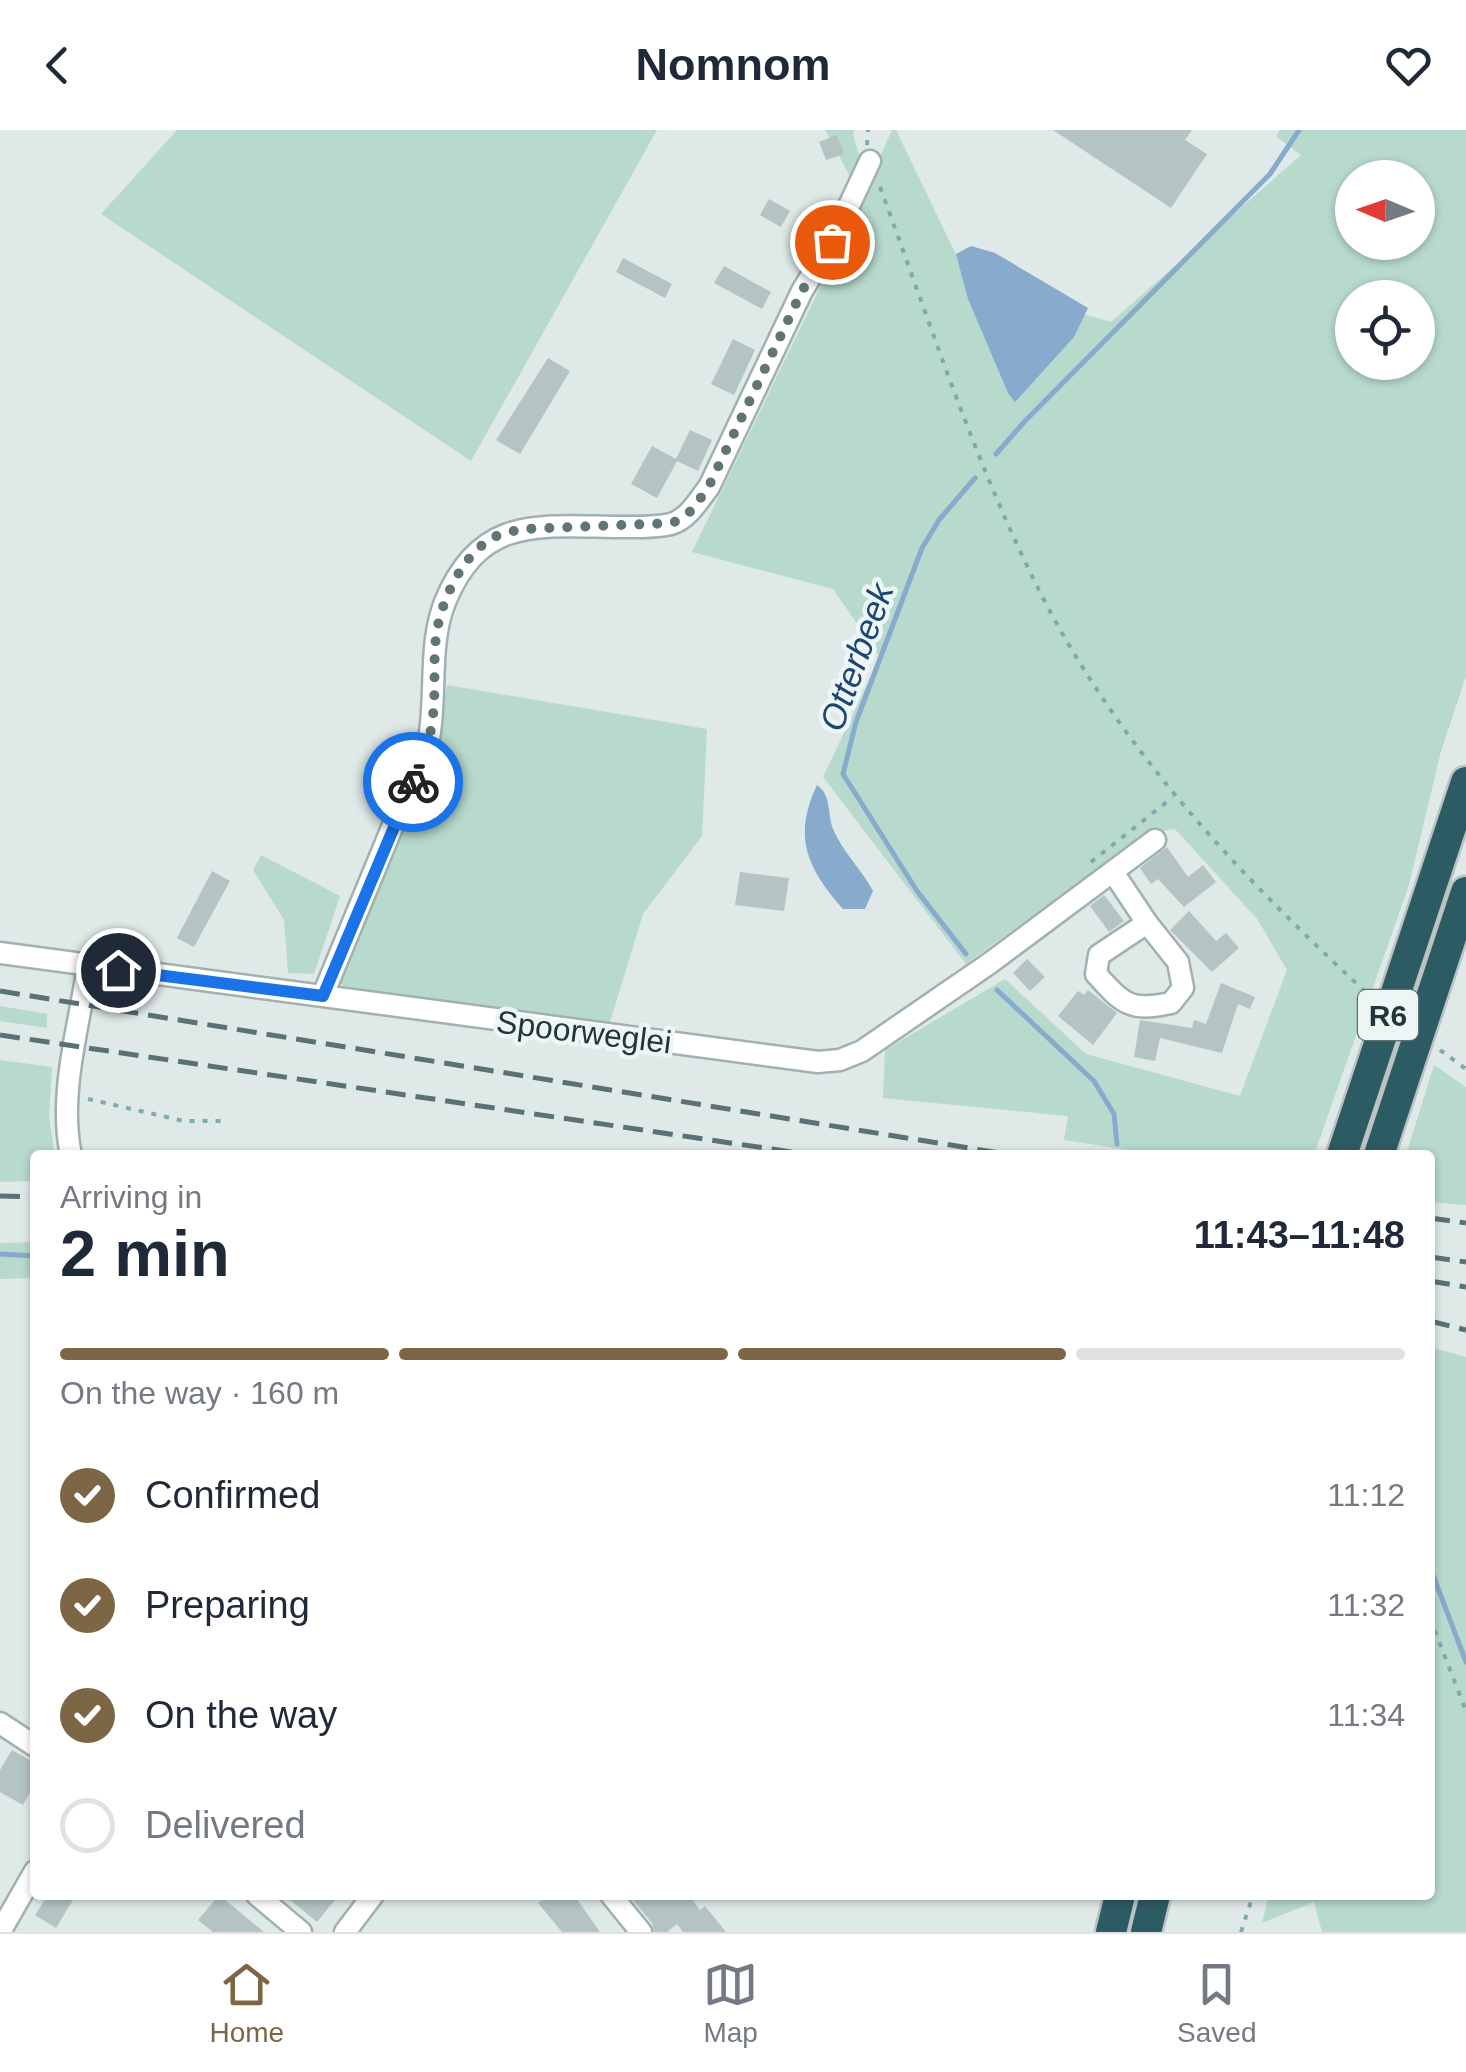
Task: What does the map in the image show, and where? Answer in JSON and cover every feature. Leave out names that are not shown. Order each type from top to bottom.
[{"type":"highway","name":"R6","points":[[1344,1150],[1466,782]]},
{"type":"highway","name":"R6","points":[[1381,1150],[1466,892]]},
{"type":"highway","points":[[1111,1932],[1119,1900]]},
{"type":"highway","points":[[1146,1932],[1154,1900]]},
{"type":"street","points":[[323,996],[429,738],[436,636],[444,604],[458,576],[480,548],[498,535],[522,529],[657,525],[673,523],[691,511],[708,488],[802,291],[832,242],[870,161]]},
{"type":"street","name":"Spoorweglei","points":[[0,953],[537,1027],[818,1062],[840,1060],[862,1050],[974,974],[1156,840]]},
{"type":"street","points":[[1112,872],[1178,962],[1183,988],[1171,1004],[1147,1008],[1122,1003],[1096,974],[1098,955],[1146,923]]},
{"type":"street","points":[[70,1150],[66,1125],[68,1094],[88,966]]},
{"type":"street","points":[[0,1723],[30,1743]]},
{"type":"street","points":[[0,1932],[30,1880]]},
{"type":"street","points":[[263,1900],[301,1932]]},
{"type":"street","points":[[345,1932],[369,1900]]},
{"type":"street","points":[[615,1900],[641,1932]]},
{"type":"path","points":[[870,161],[990,484],[1044,600],[1073,649],[1173,797],[1283,916],[1370,996]]},
{"type":"path","points":[[1440,1050],[1466,1068]]},
{"type":"path","points":[[68,1094],[184,1120],[222,1121]]},
{"type":"path","points":[[1435,1631],[1466,1711]]},
{"type":"path","points":[[1240,1932],[1250,1900]]},
{"type":"green space","points":[[177,130],[657,130],[471,461],[101,214]]},
{"type":"green space","points":[[825,130],[854,130],[862,164],[853,182]]},
{"type":"green space","points":[[892,130],[896,130],[1014,375],[1080,313],[1111,322],[1301,155],[1276,136],[1280,130],[1466,130],[1466,676],[1441,751],[1409,885],[1316,1150],[1129,1150],[1064,1140],[1068,1116],[883,1098],[885,1050],[1005,979],[1086,1054],[1240,1096],[1287,970],[1258,920],[1175,829],[1144,834],[966,964],[823,777],[880,657],[833,589],[692,552]]},
{"type":"green space","points":[[447,685],[707,729],[702,836],[643,914],[610,1022],[347,993],[338,978],[433,762]]},
{"type":"green space","points":[[261,855],[340,896],[314,974],[288,973],[284,920],[253,870]]},
{"type":"green space","points":[[0,1006],[47,1014],[47,1028],[0,1021]]},
{"type":"green space","points":[[0,1060],[52,1067],[49,1118],[54,1150],[30,1150],[30,1181],[0,1182]]},
{"type":"green space","points":[[1434,1065],[1466,1087],[1466,1205],[1435,1202],[1435,1150],[1408,1150]]},
{"type":"green space","points":[[30,1242],[30,1278],[0,1279],[0,1243]]},
{"type":"green space","points":[[1435,1348],[1466,1357],[1466,1932],[1322,1932],[1314,1902],[1262,1923],[1268,1900],[1435,1900]]},
{"type":"water","points":[[971,246],[995,253],[1088,308],[1074,337],[1015,402],[968,299],[956,254]]},
{"type":"water","points":[[817,785],[827,800],[837,837],[873,891],[865,909],[843,909],[813,866],[805,837]]},
{"type":"building","points":[[1053,130],[1192,130],[1185,140],[1207,154],[1171,208]]},
{"type":"building","points":[[837,135],[844,154],[826,160],[819,142]]},
{"type":"building","points":[[769,199],[790,211],[781,227],[760,215]]},
{"type":"building","points":[[623,258],[672,284],[665,298],[616,272]]},
{"type":"building","points":[[724,266],[771,292],[762,309],[714,283]]},
{"type":"building","points":[[733,339],[755,350],[734,395],[711,384]]},
{"type":"building","points":[[548,358],[570,371],[520,454],[496,440]]},
{"type":"building","points":[[690,430],[712,440],[698,471],[677,461],[657,498],[631,484],[652,446],[676,459]]},
{"type":"building","points":[[1167,847],[1188,877],[1203,865],[1216,882],[1184,907],[1158,879],[1151,884],[1140,868]]},
{"type":"building","points":[[212,871],[230,881],[194,947],[177,938]]},
{"type":"building","points":[[740,872],[789,878],[784,911],[735,905]]},
{"type":"building","points":[[1104,895],[1124,921],[1109,932],[1090,906]]},
{"type":"building","points":[[1189,911],[1216,941],[1226,933],[1239,948],[1212,972],[1170,930]]},
{"type":"building","points":[[1027,959],[1045,977],[1030,991],[1013,973]]},
{"type":"building","points":[[1221,983],[1255,997],[1250,1009],[1238,1004],[1222,1053],[1160,1038],[1155,1061],[1134,1057],[1140,1020],[1192,1028],[1194,1020],[1206,1024]]},
{"type":"building","points":[[1088,990],[1117,1013],[1093,1045],[1058,1016],[1078,991],[1084,995]]},
{"type":"building","points":[[12,1750],[30,1760],[30,1793],[23,1805],[0,1792],[0,1770]]},
{"type":"building","points":[[45,1900],[73,1900],[56,1928],[35,1915]]},
{"type":"building","points":[[215,1900],[225,1900],[264,1932],[213,1932],[198,1920]]},
{"type":"building","points":[[290,1900],[335,1900],[317,1922]]},
{"type":"building","points":[[578,1900],[600,1932],[562,1932],[538,1903]]},
{"type":"building","points":[[633,1900],[693,1900],[700,1910],[705,1906],[726,1932],[683,1932],[677,1924],[667,1932],[654,1932],[652,1923]]},
{"type":"waterway","name":"Otterbeek","points":[[996,454],[1270,174],[1299,130]]},
{"type":"waterway","name":"Otterbeek","points":[[966,954],[917,891],[843,774],[856,722],[922,548],[939,520],[975,478]]},
{"type":"waterway","name":"Otterbeek","points":[[997,990],[1094,1081],[1114,1114],[1117,1144]]},
{"type":"waterway","points":[[0,1254],[30,1256]]},
{"type":"waterway","name":"Otterbeek","points":[[1435,1580],[1466,1662]]},
{"type":"railway","points":[[0,991],[981,1150]]},
{"type":"railway","points":[[0,1035],[778,1150]]},
{"type":"railway","points":[[0,1196],[30,1197]]},
{"type":"railway","points":[[1435,1219],[1466,1223]]},
{"type":"railway","points":[[1435,1258],[1466,1262]]},
{"type":"railway","points":[[1435,1282],[1466,1287]]},
{"type":"railway","points":[[1435,1322],[1466,1330]]},
{"type":"way so far","points":[[413,782],[433,716],[436,636],[444,604],[458,576],[480,548],[498,535],[522,529],[642,527],[673,523],[691,511],[708,488],[802,291],[832,242]]},
{"type":"route","points":[[118,970],[323,996],[413,782]]}]
